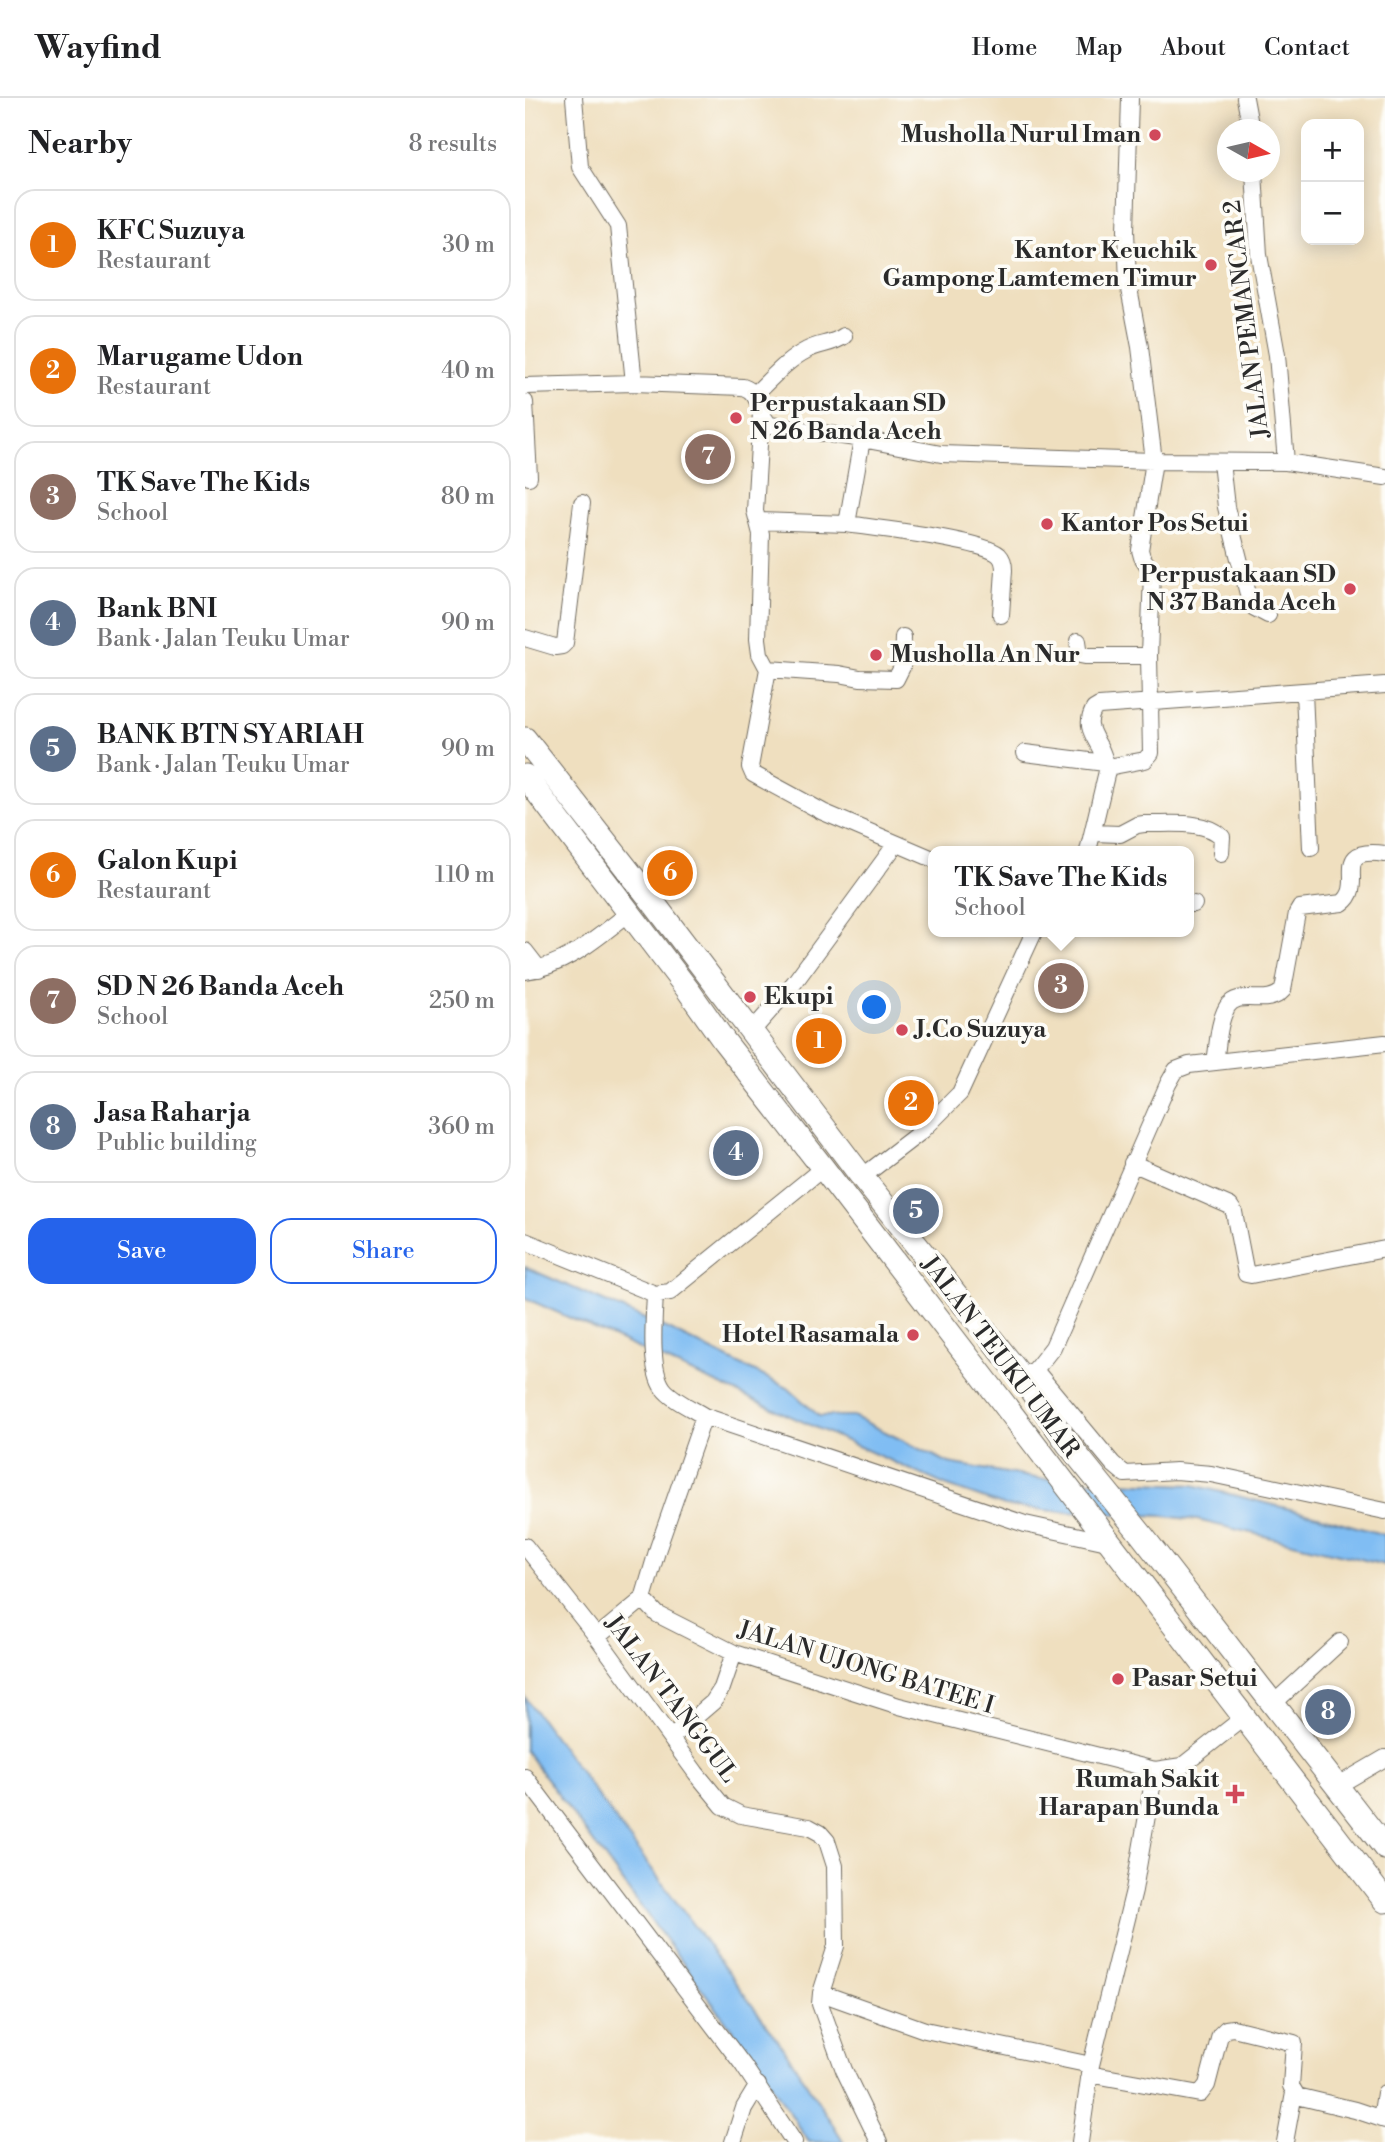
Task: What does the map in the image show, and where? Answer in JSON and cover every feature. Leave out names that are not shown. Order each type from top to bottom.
[{"type":"highway","name":"JALAN TEUKU UMAR","points":[[525,739],[862,1177],[1028,1373],[1067,1444],[1385,1848]]},
{"type":"highway","name":"JALAN TEUKU UMAR","points":[[525,776],[677,975],[718,1034],[1385,1900]]},
{"type":"highway","points":[[1134,1572],[1156,1554]]},
{"type":"street","points":[[574,98],[580,167],[618,226],[634,383]]},
{"type":"street","points":[[1025,753],[1107,765],[1149,758],[1151,753],[1149,656],[1152,572],[1140,550],[1154,461],[1140,347],[1128,284],[1126,230],[1130,98]]},
{"type":"street","points":[[1245,98],[1249,119]]},
{"type":"street","name":"JALAN PEMANCAR 2","points":[[1255,182],[1259,256],[1277,355],[1286,462]]},
{"type":"street","points":[[755,394],[793,358],[811,348],[830,344],[843,337]]},
{"type":"street","points":[[525,386],[634,383],[734,386],[749,389],[755,394],[765,421],[771,425],[941,454],[1286,462],[1385,477]]},
{"type":"street","points":[[525,402],[529,477]]},
{"type":"street","points":[[761,411],[755,511],[761,534],[758,639],[760,654],[768,669],[750,766],[753,774],[823,812],[928,857]]},
{"type":"street","points":[[847,524],[862,439]]},
{"type":"street","points":[[1221,462],[1226,506],[1249,598],[1253,607],[1268,615]]},
{"type":"street","points":[[525,638],[555,647],[565,643],[582,503]]},
{"type":"street","points":[[759,522],[847,524],[911,533],[974,545],[995,552],[1004,562],[1001,615]]},
{"type":"street","points":[[768,669],[896,679],[902,667],[903,637]]},
{"type":"street","points":[[1078,641],[1080,655],[1149,656]]},
{"type":"street","points":[[1090,846],[1107,765],[1101,748],[1091,733],[1089,723],[1094,709],[1119,703],[1385,685]]},
{"type":"street","points":[[1304,692],[1311,848]]},
{"type":"street","points":[[1093,834],[1120,834],[1144,824],[1205,826],[1222,837],[1221,853]]},
{"type":"street","points":[[752,1031],[795,983],[896,844]]},
{"type":"street","points":[[1215,1062],[1221,1024],[1230,1003],[1237,998],[1275,998],[1283,990],[1300,908],[1342,903],[1347,900],[1351,889],[1352,865],[1356,857],[1363,853],[1385,854]]},
{"type":"street","points":[[525,951],[532,970],[576,953],[629,913]]},
{"type":"street","points":[[862,1177],[922,1131],[960,1093],[1032,937]]},
{"type":"street","points":[[1385,1043],[1189,1065],[1176,1070],[1132,1163],[1053,1347],[1028,1373],[1125,1474],[1177,1471],[1211,1474],[1385,1511]]},
{"type":"street","points":[[1132,1163],[1230,1206],[1234,1212],[1246,1274],[1385,1249]]},
{"type":"street","points":[[525,1241],[655,1294],[670,1292],[823,1168]]},
{"type":"street","points":[[655,1294],[655,1366],[660,1383],[666,1392],[704,1416],[1025,1524],[1108,1538]]},
{"type":"street","points":[[597,1637],[643,1599],[704,1416]]},
{"type":"street","name":"JALAN TANGGUL","points":[[525,1546],[597,1637],[717,1800],[729,1810],[741,1815],[799,1824],[820,1833],[827,1841],[835,1866],[836,1946],[820,2004],[844,2070],[879,2142]]},
{"type":"street","name":"JALAN UJONG BATEE I","points":[[643,1599],[657,1614],[734,1653],[899,1706],[1154,1770]]},
{"type":"street","points":[[1273,1704],[1340,1642]]},
{"type":"street","points":[[671,1738],[713,1702],[722,1688],[734,1653]]},
{"type":"street","points":[[1080,2142],[1090,2070],[1134,1890],[1154,1770],[1182,1766],[1243,1718]]},
{"type":"street","points":[[1337,1786],[1385,1758]]},
{"type":"street","points":[[525,1777],[758,2085],[794,2142]]},
{"type":"street","points":[[821,1993],[925,2030],[1200,2094],[1207,2085],[1220,2035],[1226,2029],[1233,2028],[1294,2042],[1291,2086],[1294,2093],[1285,2142]]},
{"type":"street","points":[[733,2142],[744,2108],[758,2085]]},
{"type":"street","points":[[1294,2093],[1383,2120],[1385,2093]]},
{"type":"water","points":[[525,1267],[670,1330],[788,1388],[819,1416],[853,1416],[949,1463],[1041,1479],[1193,1485],[1385,1535],[1385,1565],[1197,1520],[1005,1506],[945,1485],[525,1298]]},
{"type":"water","points":[[525,1697],[783,2047],[844,2142],[809,2142],[762,2070],[525,1750]]},
{"type":"place","name":"Musholla Nurul Iman","points":[[1155,135]]},
{"type":"place","name":"Kantor Keuchik Gampong Lamtemen Timur","points":[[1211,265]]},
{"type":"place","name":"Perpustakaan SD N 26 Banda Aceh","points":[[736,418]]},
{"type":"place","name":"SD N 26 Banda Aceh","points":[[708,457]]},
{"type":"place","name":"Kantor Pos Setui","points":[[1047,524]]},
{"type":"place","name":"Perpustakaan SD N 37 Banda Aceh","points":[[1350,589]]},
{"type":"place","name":"Musholla An Nur","points":[[876,655]]},
{"type":"place","name":"Galon Kupi","points":[[670,873]]},
{"type":"place","name":"TK Save The Kids","points":[[1061,986]]},
{"type":"place","name":"Ekupi","points":[[750,997]]},
{"type":"place","name":"J.Co Suzuya","points":[[902,1030]]},
{"type":"place","name":"KFC Suzuya","points":[[819,1041]]},
{"type":"place","name":"Marugame Udon","points":[[911,1103]]},
{"type":"place","name":"Bank BNI","points":[[736,1153]]},
{"type":"place","name":"BANK BTN SYARIAH","points":[[916,1211]]},
{"type":"place","name":"Hotel Rasamala","points":[[913,1335]]},
{"type":"place","name":"Pasar Setui","points":[[1118,1679]]},
{"type":"place","name":"Jasa Raharja","points":[[1328,1712]]},
{"type":"place","name":"Rumah Sakit Harapan Bunda","points":[[1235,1794]]}]
